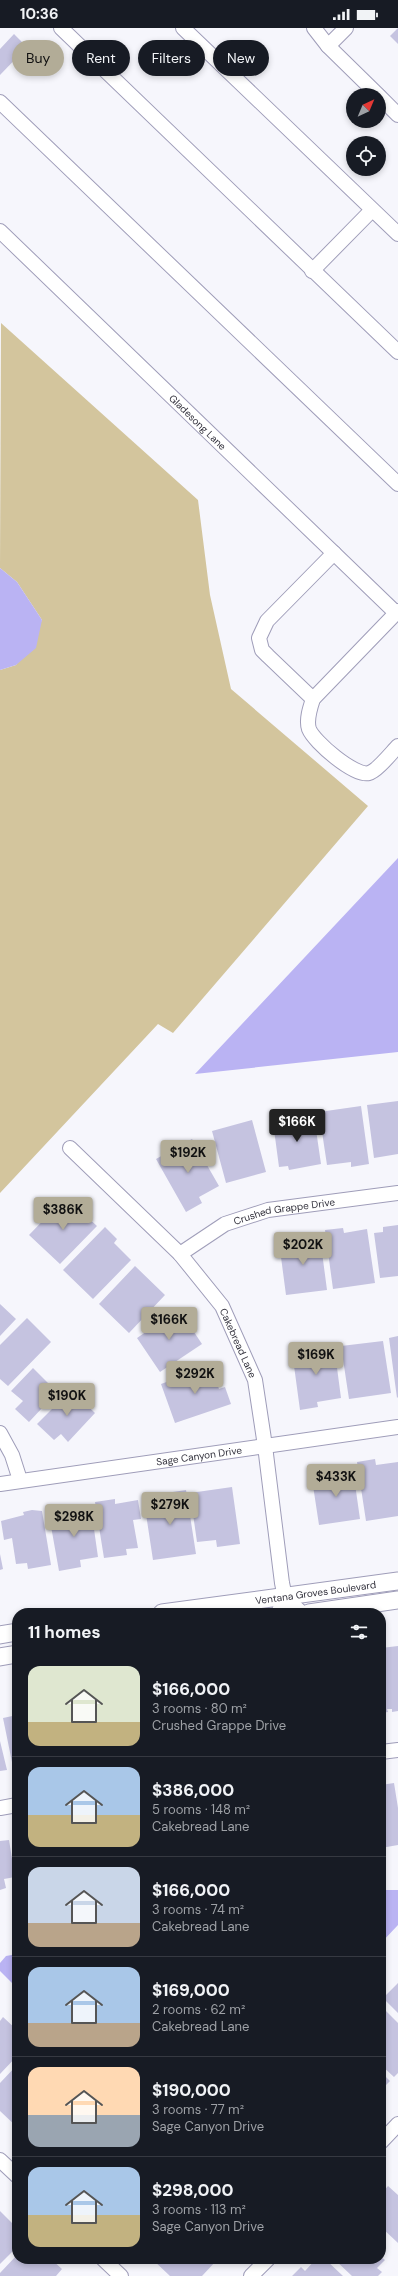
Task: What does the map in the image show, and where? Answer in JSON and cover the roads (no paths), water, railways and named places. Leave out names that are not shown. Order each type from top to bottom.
[{"type":"street","points":[[61,28],[312,271],[398,352]]},
{"type":"street","points":[[183,28],[398,234]]},
{"type":"street","points":[[302,28],[328,46]]},
{"type":"street","points":[[314,28],[328,46],[370,88]]},
{"type":"street","points":[[328,46],[346,28]]},
{"type":"street","points":[[0,102],[398,484]]},
{"type":"street","points":[[386,104],[398,115]]},
{"type":"street","points":[[312,271],[372,210]]},
{"type":"street","name":"Gladesong Lane","points":[[0,231],[397,612]]},
{"type":"street","points":[[313,699],[262,650],[259,638],[267,621],[334,553]]},
{"type":"street","points":[[397,612],[313,699],[308,724],[310,730],[352,771],[362,774],[371,773],[398,746]]},
{"type":"street","name":"Cakebread Lane","points":[[70,1148],[180,1254],[222,1306],[238,1339],[255,1380],[285,1597]]},
{"type":"street","name":"Crushed Grappe Drive","points":[[180,1254],[225,1224],[268,1210],[398,1193]]},
{"type":"street","name":"Sage Canyon Drive","points":[[0,1484],[398,1427]]},
{"type":"street","points":[[0,1433],[12,1455],[20,1480]]},
{"type":"street","name":"Ventana Groves Boulevard","points":[[200,1608],[398,1582]]},
{"type":"street","points":[[280,1608],[285,1597],[297,1608]]},
{"type":"street","name":"Ventana Groves Boulevard","points":[[343,1608],[398,1600]]},
{"type":"street","points":[[0,1635],[12,1633]]},
{"type":"street","points":[[0,1657],[12,1655]]},
{"type":"street","points":[[386,1751],[398,1750]]},
{"type":"street","points":[[0,1808],[12,1806]]},
{"type":"street","points":[[386,2137],[398,2124]]},
{"type":"street","points":[[0,2160],[12,2171]]},
{"type":"street","points":[[108,2264],[121,2276]]},
{"type":"street","points":[[251,2276],[263,2264]]}]
